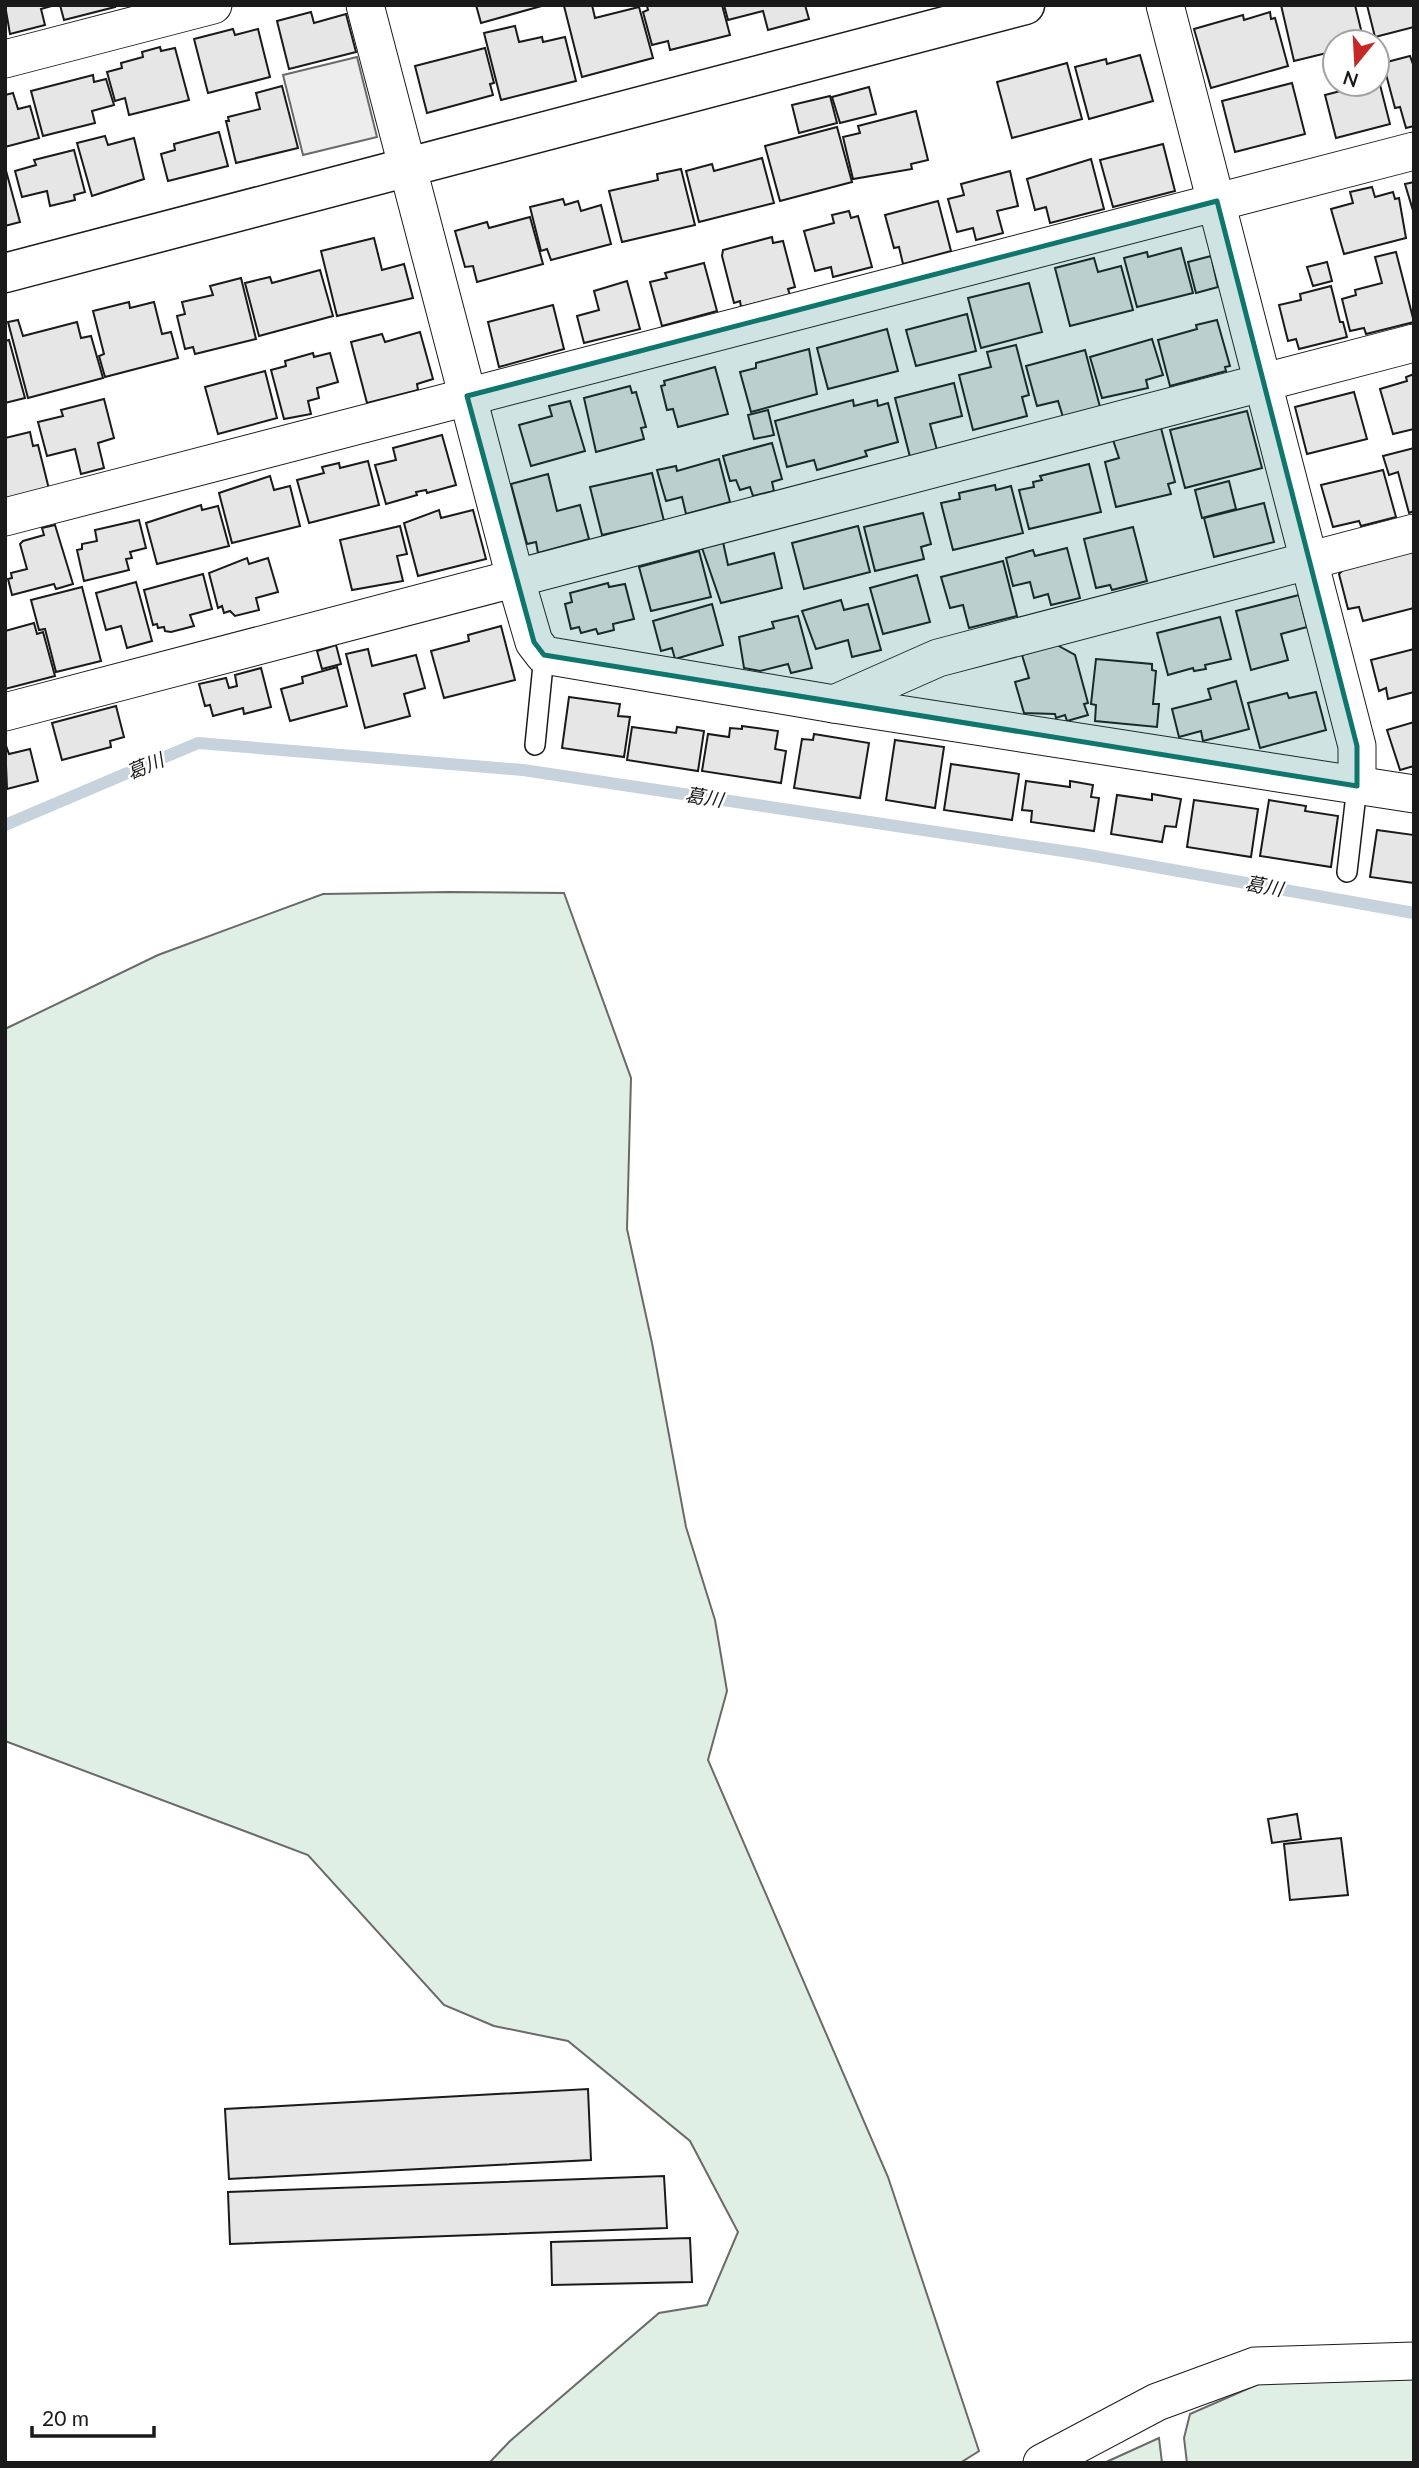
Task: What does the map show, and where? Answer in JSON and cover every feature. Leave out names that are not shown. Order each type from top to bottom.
[{"type":"street","points":[[5,59],[213,5]]},
{"type":"street","points":[[365,5],[405,168],[515,578],[534,642],[544,655],[834,704],[1414,794]]},
{"type":"street","points":[[5,273],[1025,5]]},
{"type":"street","points":[[1165,5],[1357,746],[1357,786]]},
{"type":"street","points":[[5,517],[1414,151]]},
{"type":"street","points":[[5,712],[1414,343]]},
{"type":"street","points":[[834,704],[938,658],[1414,533]]},
{"type":"street","points":[[1042,2463],[1157,2402],[1255,2366],[1414,2361]]},
{"type":"lane","points":[[535,745],[544,655]]},
{"type":"lane","points":[[1347,872],[1357,786]]},
{"type":"highlighted area","points":[[1217,201],[1357,746],[1357,786],[834,704],[544,655],[534,642],[467,396]]},
{"type":"green space","points":[[564,893],[631,1078],[627,1229],[652,1343],[686,1527],[715,1620],[727,1691],[708,1760],[888,2177],[979,2451],[960,2463],[489,2463],[510,2441],[659,2313],[707,2305],[738,2232],[690,2141],[568,2041],[494,2026],[444,2005],[308,1855],[5,1741],[5,1029],[158,955],[323,894]]},
{"type":"green space","points":[[1414,2346],[1414,2463],[1187,2463],[1184,2438],[1190,2414],[1334,2351]]},
{"type":"green space","points":[[1159,2438],[1162,2463],[1104,2463]]},
{"type":"shaded area","points":[[357,57],[377,137],[303,155],[283,75]]},
{"type":"building","points":[[5,5],[55,5],[41,9],[45,25],[10,34]]},
{"type":"building","points":[[60,5],[114,5],[115,7],[64,20]]},
{"type":"building","points":[[476,5],[545,5],[481,23]]},
{"type":"building","points":[[592,5],[595,18],[639,7],[653,58],[582,77],[564,6]]},
{"type":"building","points":[[722,5],[730,35],[670,50],[668,41],[652,45],[643,12],[648,10],[647,6]]},
{"type":"building","points":[[724,5],[805,5],[809,19],[768,30],[763,11],[728,20]]},
{"type":"building","points":[[1281,5],[1355,5],[1361,28],[1321,28],[1321,54],[1294,61]]},
{"type":"building","points":[[1367,5],[1414,5],[1414,27],[1391,33],[1391,28],[1373,28]]},
{"type":"building","points":[[311,12],[314,23],[346,14],[356,52],[289,69],[277,21]]},
{"type":"building","points":[[1270,12],[1271,19],[1275,18],[1288,66],[1211,88],[1194,29],[1243,15],[1244,20]]},
{"type":"building","points":[[515,26],[519,42],[542,37],[543,42],[565,37],[576,81],[501,100],[484,33]]},
{"type":"building","points":[[233,29],[235,35],[258,29],[270,77],[208,93],[194,39]]},
{"type":"building","points":[[160,47],[161,51],[175,48],[189,100],[129,115],[125,98],[115,101],[107,72],[122,68],[121,63],[143,57],[142,52]]},
{"type":"building","points":[[485,48],[494,83],[490,84],[493,95],[427,113],[415,66]]},
{"type":"building","points":[[1140,55],[1153,101],[1089,119],[1075,67],[1106,59],[1107,64]]},
{"type":"building","points":[[1410,56],[1414,67],[1414,126],[1406,128],[1400,107],[1395,108],[1391,93],[1391,61]]},
{"type":"building","points":[[1067,63],[1082,119],[1012,138],[997,82]]},
{"type":"building","points":[[93,75],[94,82],[106,79],[114,105],[92,111],[95,123],[43,136],[31,91]]},
{"type":"building","points":[[1292,83],[1305,134],[1235,152],[1222,101]]},
{"type":"building","points":[[282,86],[298,148],[236,163],[226,121],[229,121],[228,117],[260,109],[256,93]]},
{"type":"building","points":[[869,87],[876,114],[840,123],[832,97]]},
{"type":"building","points":[[13,93],[18,109],[30,106],[39,138],[5,147],[5,95]]},
{"type":"building","points":[[830,96],[837,123],[799,133],[792,105]]},
{"type":"building","points":[[1326,98],[1383,98],[1390,124],[1336,138]]},
{"type":"building","points":[[916,111],[928,160],[911,164],[912,169],[853,179],[843,137],[860,133],[858,126]]},
{"type":"building","points":[[837,127],[852,182],[780,201],[765,146]]},
{"type":"building","points":[[219,132],[228,166],[168,181],[161,154],[175,150],[174,144]]},
{"type":"building","points":[[105,136],[108,145],[134,138],[144,179],[92,196],[77,143]]},
{"type":"building","points":[[1163,144],[1175,191],[1113,207],[1100,160]]},
{"type":"building","points":[[74,150],[85,192],[74,195],[75,200],[50,206],[47,191],[22,197],[15,171],[36,165],[34,160]]},
{"type":"building","points":[[762,158],[774,203],[699,222],[686,171],[712,164],[714,171]]},
{"type":"building","points":[[1091,159],[1104,209],[1050,223],[1046,207],[1035,210],[1027,179]]},
{"type":"building","points":[[5,167],[20,222],[5,226]]},
{"type":"building","points":[[681,169],[695,225],[622,242],[609,191],[658,180],[657,174]]},
{"type":"building","points":[[1010,171],[1018,206],[997,211],[1003,233],[976,240],[973,228],[957,232],[948,199],[964,195],[961,184]]},
{"type":"building","points":[[1414,182],[1414,214],[1405,184]]},
{"type":"building","points":[[1372,187],[1375,197],[1393,192],[1395,199],[1399,198],[1406,238],[1344,254],[1331,209],[1353,203],[1350,192]]},
{"type":"building","points":[[563,199],[565,205],[578,201],[581,211],[601,205],[611,244],[551,260],[547,249],[541,251],[530,207]]},
{"type":"building","points":[[938,201],[951,251],[903,264],[899,247],[894,248],[885,215]]},
{"type":"building","points":[[849,211],[851,218],[858,216],[872,267],[833,277],[831,267],[815,271],[804,231],[834,223],[832,215]]},
{"type":"building","points":[[530,217],[543,264],[477,282],[473,266],[465,267],[455,231],[487,222],[489,228]]},
{"type":"building","points":[[772,237],[773,243],[783,241],[795,287],[788,289],[790,295],[741,307],[740,301],[734,303],[722,256],[723,250]]},
{"type":"building","points":[[374,238],[382,270],[404,264],[413,298],[337,316],[321,251]]},
{"type":"building","points":[[1181,248],[1193,293],[1137,307],[1124,258],[1147,252],[1148,257]]},
{"type":"building","points":[[1396,252],[1414,322],[1366,334],[1364,328],[1350,331],[1342,299],[1356,295],[1355,290],[1382,283],[1375,257]]},
{"type":"building","points":[[1211,256],[1218,287],[1196,293],[1188,262]]},
{"type":"building","points":[[1094,258],[1098,272],[1121,266],[1133,310],[1070,326],[1055,268]]},
{"type":"building","points":[[1327,262],[1332,281],[1313,286],[1307,267]]},
{"type":"building","points":[[704,263],[717,311],[662,326],[650,282],[667,278],[665,273]]},
{"type":"building","points":[[320,270],[333,316],[259,336],[245,283],[270,277],[272,283]]},
{"type":"building","points":[[241,278],[256,339],[195,354],[193,347],[185,349],[177,316],[185,314],[182,302],[213,295],[210,286]]},
{"type":"building","points":[[627,281],[640,329],[584,343],[577,316],[599,310],[594,291]]},
{"type":"building","points":[[1029,283],[1042,332],[981,348],[968,298]]},
{"type":"building","points":[[1331,286],[1340,322],[1343,322],[1347,337],[1299,349],[1296,339],[1288,341],[1279,305],[1301,300],[1300,294]]},
{"type":"building","points":[[129,302],[130,308],[154,302],[162,334],[171,332],[178,358],[105,377],[99,356],[104,354],[93,311]]},
{"type":"building","points":[[553,305],[564,349],[499,367],[488,322]]},
{"type":"building","points":[[967,314],[976,351],[916,366],[906,330]]},
{"type":"building","points":[[18,320],[23,336],[77,322],[81,338],[91,336],[103,378],[28,398],[8,322]]},
{"type":"building","points":[[1217,320],[1230,366],[1225,367],[1226,371],[1170,386],[1158,340],[1197,329],[1196,325]]},
{"type":"building","points":[[887,329],[898,371],[828,389],[817,348]]},
{"type":"building","points":[[420,332],[433,379],[417,384],[418,390],[367,403],[351,342],[382,334],[385,342]]},
{"type":"building","points":[[1152,339],[1163,375],[1146,380],[1148,388],[1102,398],[1090,357]]},
{"type":"building","points":[[9,340],[25,398],[5,403],[5,341]]},
{"type":"building","points":[[1016,345],[1029,395],[1022,397],[1027,416],[973,430],[959,375],[991,367],[987,352]]},
{"type":"building","points":[[809,349],[817,394],[751,412],[740,372],[756,368],[756,363]]},
{"type":"building","points":[[1085,350],[1100,407],[1063,417],[1058,401],[1037,406],[1026,366]]},
{"type":"building","points":[[313,353],[314,357],[330,353],[338,382],[317,388],[319,398],[308,401],[311,414],[284,419],[271,370],[286,366],[285,361]]},
{"type":"building","points":[[715,367],[728,414],[678,427],[673,409],[667,410],[661,386],[665,385],[664,381]]},
{"type":"building","points":[[265,371],[277,418],[218,434],[205,387]]},
{"type":"building","points":[[1414,374],[1414,429],[1393,434],[1380,389],[1407,381],[1406,377]]},
{"type":"building","points":[[954,383],[962,416],[930,424],[937,450],[910,457],[895,398]]},
{"type":"building","points":[[630,386],[632,393],[636,392],[646,427],[641,428],[644,439],[596,452],[584,398]]},
{"type":"building","points":[[1354,392],[1367,439],[1307,454],[1295,407]]},
{"type":"building","points":[[104,399],[114,438],[98,443],[104,468],[81,474],[75,449],[47,456],[38,422],[63,416],[61,410]]},
{"type":"building","points":[[853,400],[854,406],[877,400],[878,406],[888,403],[898,442],[865,451],[867,456],[817,470],[814,460],[787,467],[775,421]]},
{"type":"building","points":[[570,401],[585,451],[531,466],[519,425],[552,416],[549,406]]},
{"type":"building","points":[[768,410],[774,435],[754,439],[748,415]]},
{"type":"building","points":[[1247,411],[1262,468],[1185,488],[1170,430]]},
{"type":"building","points":[[1161,428],[1175,482],[1168,484],[1171,494],[1116,507],[1105,462],[1119,458],[1113,440]]},
{"type":"building","points":[[30,432],[33,446],[38,445],[49,489],[5,500],[5,438]]},
{"type":"building","points":[[442,435],[456,485],[427,493],[426,490],[416,492],[417,495],[386,504],[375,465],[396,460],[393,448]]},
{"type":"building","points":[[772,443],[782,479],[772,482],[774,491],[753,496],[750,487],[740,490],[736,480],[730,481],[723,456]]},
{"type":"building","points":[[1414,448],[1414,511],[1409,513],[1398,472],[1389,475],[1383,456]]},
{"type":"building","points":[[719,459],[730,502],[686,514],[682,497],[666,501],[657,470],[676,466],[677,471]]},
{"type":"building","points":[[368,461],[379,505],[309,523],[297,480],[324,473],[322,467],[339,463],[340,468]]},
{"type":"building","points":[[1089,464],[1101,512],[1029,529],[1019,490],[1034,487],[1033,482],[1042,480],[1040,476]]},
{"type":"building","points":[[1383,470],[1396,517],[1361,526],[1359,521],[1333,527],[1321,485]]},
{"type":"building","points":[[652,473],[664,521],[602,535],[590,487]]},
{"type":"building","points":[[548,474],[557,511],[580,505],[589,539],[538,553],[536,542],[527,544],[511,484]]},
{"type":"building","points":[[270,476],[274,490],[290,486],[300,526],[232,543],[219,493]]},
{"type":"building","points":[[1229,481],[1236,509],[1202,518],[1195,490]]},
{"type":"building","points":[[995,485],[996,490],[1011,486],[1023,533],[953,550],[941,503],[960,499],[959,493]]},
{"type":"building","points":[[1264,503],[1274,542],[1214,557],[1204,518]]},
{"type":"building","points":[[201,505],[202,510],[218,506],[229,546],[157,564],[146,523]]},
{"type":"building","points":[[439,510],[441,518],[473,510],[486,559],[418,576],[404,523]]},
{"type":"building","points":[[923,513],[931,544],[921,547],[924,559],[875,571],[864,527]]},
{"type":"building","points":[[139,520],[146,548],[130,552],[132,558],[126,559],[129,570],[84,581],[77,550],[82,549],[82,544],[97,541],[95,530]]},
{"type":"building","points":[[55,525],[73,584],[56,589],[54,584],[12,595],[8,579],[12,578],[11,573],[27,569],[20,544],[44,535],[42,528]]},
{"type":"building","points":[[400,526],[407,554],[397,556],[403,581],[352,590],[340,540]]},
{"type":"building","points":[[858,526],[870,572],[804,589],[792,543]]},
{"type":"building","points":[[1133,527],[1147,581],[1112,590],[1110,585],[1096,588],[1084,539]]},
{"type":"building","points":[[723,542],[728,565],[774,553],[782,588],[721,603],[702,548]]},
{"type":"building","points":[[1067,548],[1080,598],[1051,605],[1048,594],[1034,598],[1030,582],[1013,586],[1006,558],[1033,550],[1035,556]]},
{"type":"building","points":[[1414,549],[1414,608],[1363,621],[1359,607],[1348,609],[1339,574],[1345,568]]},
{"type":"building","points":[[699,551],[711,597],[651,611],[639,567]]},
{"type":"building","points":[[247,558],[249,564],[268,558],[278,592],[256,598],[259,610],[235,616],[230,611],[224,613],[222,606],[218,608],[209,573]]},
{"type":"building","points":[[1003,561],[1017,616],[969,628],[963,605],[950,608],[941,577]]},
{"type":"building","points":[[203,574],[212,609],[190,615],[194,626],[171,632],[165,631],[164,627],[158,628],[157,624],[153,625],[144,590]]},
{"type":"building","points":[[917,575],[930,622],[883,634],[870,588]]},
{"type":"building","points":[[136,582],[152,641],[127,648],[121,626],[106,630],[96,593]]},
{"type":"building","points":[[608,583],[609,587],[625,584],[634,619],[613,624],[614,630],[598,634],[596,629],[581,633],[579,627],[571,629],[565,604],[572,602],[570,593]]},
{"type":"building","points":[[82,587],[101,661],[56,672],[45,629],[39,630],[31,600]]},
{"type":"building","points":[[1299,595],[1307,627],[1281,634],[1288,660],[1251,670],[1236,611]]},
{"type":"building","points":[[841,600],[844,610],[868,604],[881,650],[852,657],[848,640],[816,649],[802,611]]},
{"type":"building","points":[[712,604],[723,645],[675,659],[672,648],[661,651],[653,621]]},
{"type":"building","points":[[798,616],[812,668],[791,673],[788,664],[760,671],[744,668],[739,637],[774,628],[772,622]]},
{"type":"building","points":[[1220,617],[1231,659],[1205,665],[1206,669],[1194,671],[1193,668],[1168,675],[1157,633]]},
{"type":"building","points":[[34,623],[37,634],[43,632],[55,676],[5,689],[5,631]]},
{"type":"building","points":[[501,626],[515,680],[444,698],[431,651],[469,641],[468,635]]},
{"type":"building","points":[[336,645],[341,664],[322,669],[317,651]]},
{"type":"building","points":[[1057,645],[1075,655],[1088,703],[1084,704],[1088,715],[1067,721],[1065,715],[1056,718],[1055,714],[1024,713],[1015,682],[1029,678],[1022,655]]},
{"type":"building","points":[[368,649],[372,666],[416,655],[425,688],[404,694],[410,716],[365,728],[346,654]]},
{"type":"building","points":[[1414,649],[1414,692],[1388,699],[1386,688],[1379,691],[1371,660]]},
{"type":"building","points":[[1096,659],[1152,664],[1152,670],[1156,671],[1153,704],[1159,704],[1157,727],[1095,721],[1096,705],[1091,704]]},
{"type":"building","points":[[337,667],[347,706],[290,721],[281,689],[303,683],[302,677]]},
{"type":"building","points":[[261,668],[271,707],[244,714],[243,708],[213,716],[210,705],[205,706],[199,684],[226,678],[229,688],[237,686],[235,675]]},
{"type":"building","points":[[1236,681],[1249,729],[1203,741],[1201,731],[1179,737],[1172,709],[1211,699],[1208,689]]},
{"type":"building","points":[[1316,692],[1326,730],[1260,748],[1248,703],[1287,693],[1289,698]]},
{"type":"building","points":[[569,697],[620,704],[618,716],[630,717],[624,757],[562,748]]},
{"type":"building","points":[[116,706],[124,737],[110,741],[111,747],[62,760],[52,723]]},
{"type":"building","points":[[1414,722],[1414,766],[1400,770],[1387,730]]},
{"type":"building","points":[[742,726],[778,731],[775,749],[786,751],[781,783],[702,771],[708,734],[729,737],[730,728],[742,729]]},
{"type":"building","points":[[632,727],[676,733],[677,727],[704,731],[698,771],[627,760]]},
{"type":"building","points":[[814,734],[869,743],[860,798],[794,788],[802,739],[813,740]]},
{"type":"building","points":[[895,740],[944,747],[935,808],[886,800]]},
{"type":"building","points":[[5,743],[9,754],[30,749],[38,781],[7,789]]},
{"type":"building","points":[[951,764],[1019,774],[1012,820],[944,810]]},
{"type":"building","points":[[1026,781],[1070,787],[1070,781],[1093,785],[1091,797],[1099,798],[1094,831],[1031,822],[1032,811],[1022,810]]},
{"type":"building","points":[[1152,794],[1181,799],[1176,827],[1165,826],[1162,842],[1111,834],[1117,795],[1152,800]]},
{"type":"building","points":[[1194,800],[1258,809],[1251,857],[1187,847]]},
{"type":"building","points":[[1269,800],[1306,806],[1305,811],[1338,816],[1331,867],[1260,856]]},
{"type":"building","points":[[1377,830],[1414,835],[1414,883],[1370,877]]},
{"type":"building","points":[[1297,1814],[1301,1839],[1272,1843],[1268,1819]]},
{"type":"building","points":[[1341,1838],[1348,1895],[1290,1900],[1284,1844]]},
{"type":"building","points":[[588,2089],[591,2160],[229,2179],[225,2109]]},
{"type":"building","points":[[664,2176],[667,2228],[230,2244],[228,2192]]},
{"type":"building","points":[[690,2238],[692,2282],[552,2285],[551,2242]]},
{"type":"waterway","name":"葛川","points":[[5,825],[198,743],[523,770],[1083,854],[1414,913]]}]
